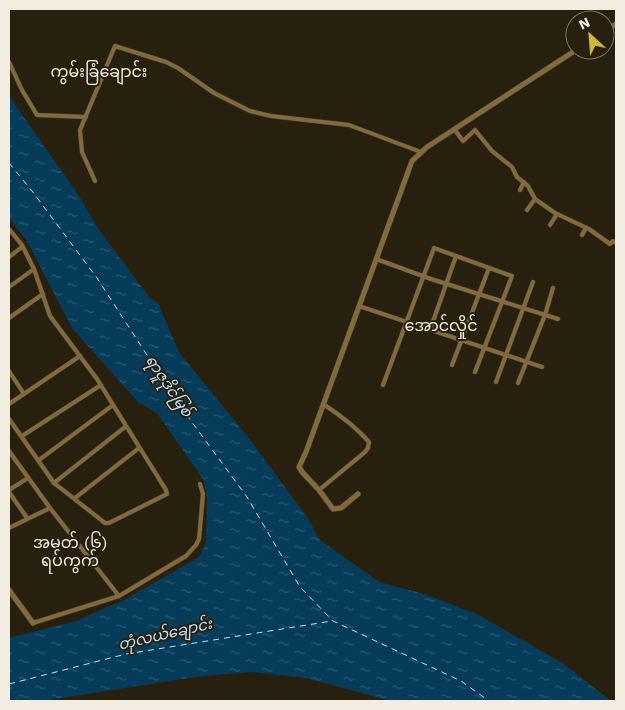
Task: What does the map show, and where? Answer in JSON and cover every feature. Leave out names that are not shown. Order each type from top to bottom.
[{"type":"street","points":[[95,181],[82,152],[80,130],[115,46],[166,62],[204,86],[250,111],[272,116],[350,125],[421,152]]},
{"type":"street","points":[[358,494],[341,508],[333,509],[319,490],[309,482],[299,466],[306,452],[412,161],[421,152],[565,57]]},
{"type":"street","points":[[9,62],[22,90],[37,115],[86,117]]},
{"type":"street","points":[[454,130],[463,141],[475,130],[492,151],[528,186],[535,199],[557,214],[586,228],[610,244],[613,241],[616,243]]},
{"type":"street","points":[[520,190],[524,182]]},
{"type":"street","points":[[527,210],[535,199]]},
{"type":"street","points":[[550,225],[557,214]]},
{"type":"street","points":[[582,235],[586,228]]},
{"type":"street","points":[[9,229],[34,269],[50,316],[113,405],[166,490],[166,496],[107,523],[54,482],[9,419]]},
{"type":"street","points":[[9,257],[22,247]]},
{"type":"street","points":[[383,386],[434,248],[512,276],[475,372]]},
{"type":"street","points":[[430,330],[456,256]]},
{"type":"street","points":[[376,259],[446,284],[558,319]]},
{"type":"street","points":[[452,365],[489,268]]},
{"type":"street","points":[[9,287],[34,269]]},
{"type":"street","points":[[496,382],[533,282]]},
{"type":"street","points":[[518,383],[545,315],[553,288]]},
{"type":"street","points":[[9,318],[43,294]]},
{"type":"street","points":[[359,306],[542,367]]},
{"type":"street","points":[[9,404],[80,356]]},
{"type":"street","points":[[9,371],[24,394]]},
{"type":"street","points":[[22,436],[100,385]]},
{"type":"street","points":[[319,490],[365,452],[369,442],[355,428],[323,404]]},
{"type":"street","points":[[38,460],[113,405]]},
{"type":"street","points":[[54,482],[126,427]]},
{"type":"street","points":[[75,498],[140,448]]},
{"type":"street","points":[[9,452],[119,596]]},
{"type":"street","points":[[28,478],[9,491],[28,518]]},
{"type":"street","points":[[9,590],[33,623],[119,596],[186,556],[196,545],[199,535],[203,494],[200,484]]},
{"type":"street","points":[[9,528],[50,508]]},
{"type":"shaded area","points":[[9,454],[25,478],[10,487],[9,484]]},
{"type":"water","points":[[9,96],[77,193],[99,230],[150,298],[158,303],[179,352],[251,441],[307,517],[320,540],[379,582],[424,594],[477,614],[564,664],[611,701],[391,701],[306,678],[251,672],[202,676],[42,701],[9,701],[9,638],[76,621],[124,600],[199,557],[206,543],[207,496],[203,479],[157,413],[138,402],[72,328],[27,241],[9,218]]},
{"type":"ferry route","points":[[9,163],[97,278],[180,406],[247,497],[300,587],[333,621],[461,681],[489,701]]},
{"type":"ferry route","points":[[9,684],[126,654],[332,621]]},
{"type":"district","name":"ကွမ်းခြံချောင်း","points":[[99,71]]},
{"type":"district","name":"အောင်လှိုင်","points":[[441,325]]},
{"type":"district","name":"အမှတ် (၆) ရပ်ကွက်","points":[[70,551]]},
{"type":"water label","name":"ရာဇူဒိုင်မြစ်","points":[[169,386]]},
{"type":"water label","name":"တုံလယ်ချောင်း","points":[[165,634]]}]
